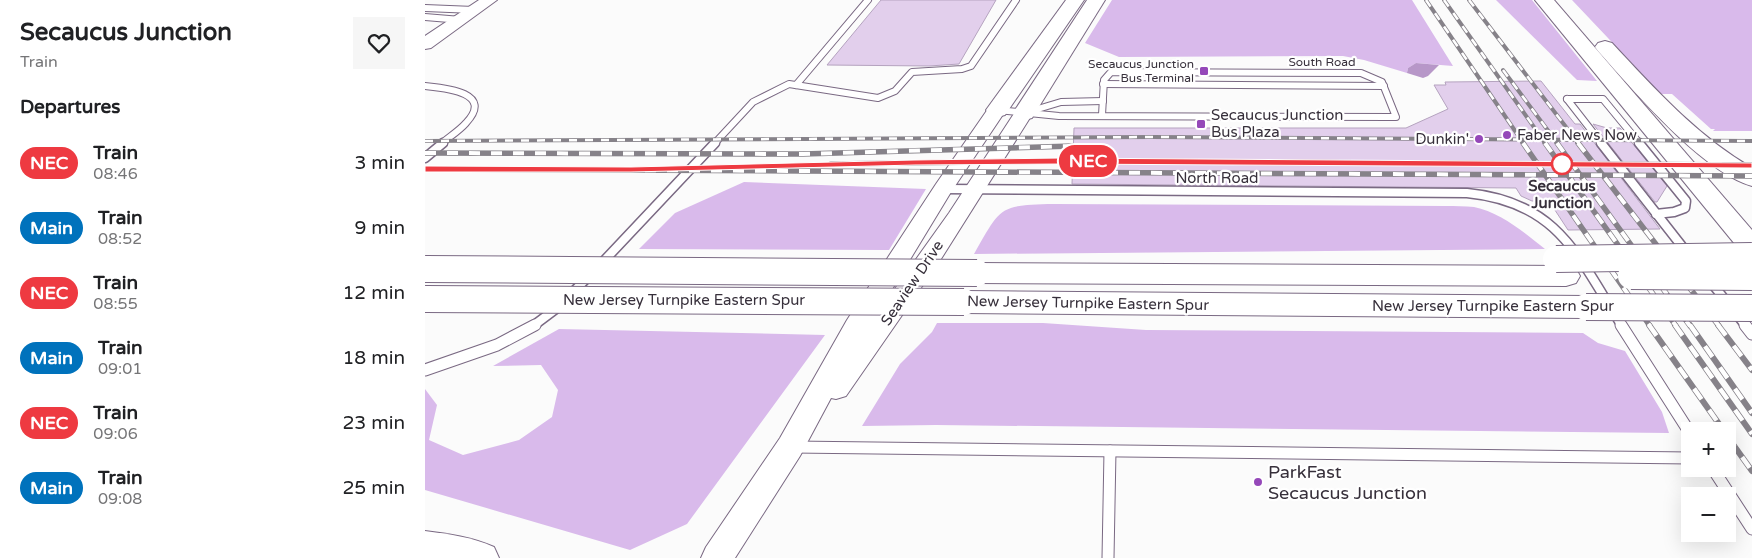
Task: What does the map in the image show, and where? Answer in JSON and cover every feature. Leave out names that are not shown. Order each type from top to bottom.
[{"type":"highway","points":[[997,110],[1075,0]]},
{"type":"highway","points":[[1024,113],[1096,0]]},
{"type":"highway","points":[[1545,0],[1752,247]]},
{"type":"highway","points":[[1559,0],[1672,118],[1708,148],[1752,178]]},
{"type":"highway","points":[[1559,0],[1752,218]]},
{"type":"highway","points":[[1561,268],[1752,256]]},
{"type":"highway","name":"New Jersey Turnpike Eastern Spur","points":[[425,269],[1269,275],[1561,268],[1752,277]]},
{"type":"highway","name":"New Jersey Turnpike Eastern Spur","points":[[425,299],[1752,308]]},
{"type":"main road","points":[[425,44],[489,0]]},
{"type":"main road","name":"Seaview Drive","points":[[717,558],[790,447],[856,327],[943,189],[997,110]]},
{"type":"main road","name":"Seaview Drive","points":[[790,447],[878,334],[975,190],[1024,113]]},
{"type":"main road","points":[[425,532],[454,552]]},
{"type":"lane","points":[[796,86],[868,0]]},
{"type":"lane","points":[[425,370],[460,359],[503,341],[530,328],[552,314],[661,202],[753,102],[789,84],[878,98],[887,96],[895,91],[912,72],[962,69],[976,61],[1016,0]]},
{"type":"lane","points":[[425,8],[468,15]]},
{"type":"lane","points":[[425,17],[468,15]]},
{"type":"lane","name":"South Road","points":[[1103,84],[1105,77],[1111,72],[1361,73],[1379,80],[1384,86]]},
{"type":"lane","points":[[997,110],[1059,116],[1395,117],[1384,86],[1103,84],[1103,115]]},
{"type":"lane","points":[[425,86],[461,91],[470,97],[474,105],[472,115],[467,122],[425,158]]},
{"type":"lane","points":[[1656,214],[1680,211],[1685,208],[1686,202],[1603,99],[1567,99],[1656,214],[1752,334]]},
{"type":"lane","points":[[1024,113],[1061,102],[1103,102]]},
{"type":"lane","name":"North Road","points":[[943,189],[1458,193],[1490,196],[1529,210],[1550,223],[1566,239],[1683,422]]},
{"type":"lane","points":[[790,447],[1681,458]]},
{"type":"lane","points":[[1108,558],[1110,452]]},
{"type":"lane","points":[[1718,477],[1752,529]]},
{"type":"shaded area","points":[[1112,0],[1412,0],[1453,66],[1416,63],[1408,68],[1407,73],[1364,60],[1343,56],[1119,57],[1085,43]]},
{"type":"shaded area","points":[[1496,0],[1532,0],[1597,81],[1577,80]]},
{"type":"shaded area","points":[[1572,0],[1752,0],[1752,131],[1713,131],[1715,129],[1711,129],[1672,94],[1661,94]]},
{"type":"shaded area","points":[[1416,63],[1439,65],[1428,76],[1423,78],[1407,73],[1408,68]]},
{"type":"shaded area","points":[[744,182],[926,189],[889,250],[639,249],[675,213]]},
{"type":"shaded area","points":[[1054,204],[1474,207],[1503,218],[1545,249],[974,254],[990,226],[1003,212],[1022,206]]},
{"type":"shaded area","points":[[937,323],[1043,323],[1146,330],[1583,333],[1598,343],[1625,351],[1662,412],[1669,433],[936,425],[862,426],[900,364],[932,332]]},
{"type":"shaded area","points":[[559,329],[825,335],[687,524],[630,550],[425,490],[425,389],[437,405],[429,440],[463,455],[519,440],[552,417],[558,390],[541,365],[493,366]]},
{"type":"building","points":[[881,0],[996,0],[959,64],[929,66],[827,65]]},
{"type":"building","name":"Secaucus Junction","points":[[1541,81],[1575,124],[1580,124],[1660,229],[1568,230],[1549,201],[1532,201],[1521,196],[1516,188],[1072,184],[1074,128],[1406,128],[1448,109],[1434,85],[1446,85],[1445,82]]},
{"type":"building","points":[[1593,124],[1607,128],[1620,128],[1667,186],[1657,202],[1655,202]]},
{"type":"railway","points":[[1426,0],[1521,139]]},
{"type":"railway","points":[[1444,0],[1543,140]]},
{"type":"railway","points":[[1469,0],[1576,140]]},
{"type":"railway","points":[[1503,70],[1555,140]]},
{"type":"railway","points":[[425,141],[1152,137],[1521,139]]},
{"type":"railway","points":[[1521,139],[1543,140]]},
{"type":"railway","points":[[1521,139],[1524,144]]},
{"type":"railway","points":[[1543,140],[1555,140]]},
{"type":"railway","points":[[1543,140],[1546,144]]},
{"type":"railway","points":[[1555,140],[1576,140]]},
{"type":"railway","points":[[1555,140],[1558,144]]},
{"type":"railway","points":[[1576,140],[1752,141]]},
{"type":"railway","points":[[1576,140],[1579,144]]},
{"type":"railway","points":[[1523,143],[1537,164]]},
{"type":"railway","points":[[1545,143],[1560,164]]},
{"type":"railway","points":[[1557,143],[1572,164]]},
{"type":"railway","points":[[1578,143],[1594,164]]},
{"type":"railway","points":[[425,153],[803,154],[1073,146]]},
{"type":"railway","points":[[831,164],[1061,161],[1537,164]]},
{"type":"railway","points":[[1537,164],[1560,164]]},
{"type":"railway","points":[[1537,164],[1545,175]]},
{"type":"railway","points":[[1560,164],[1572,164]]},
{"type":"railway","points":[[1560,164],[1568,175]]},
{"type":"railway","points":[[1572,164],[1594,164]]},
{"type":"railway","points":[[1572,164],[1580,175]]},
{"type":"railway","points":[[1594,164],[1752,165]]},
{"type":"railway","points":[[1594,164],[1603,175]]},
{"type":"railway","points":[[425,169],[1545,175]]},
{"type":"railway","points":[[1545,175],[1568,175]]},
{"type":"railway","points":[[1545,175],[1650,326]]},
{"type":"railway","points":[[1568,175],[1580,175]]},
{"type":"railway","points":[[1568,175],[1676,326]]},
{"type":"railway","points":[[1580,175],[1603,175]]},
{"type":"railway","points":[[1580,175],[1690,326]]},
{"type":"railway","points":[[1603,175],[1752,176]]},
{"type":"railway","points":[[1603,175],[1719,326]]},
{"type":"railway","points":[[1649,325],[1718,422]]},
{"type":"railway","points":[[1675,325],[1752,434]]},
{"type":"railway","points":[[1690,325],[1752,413]]},
{"type":"railway","points":[[1718,325],[1752,370]]},
{"type":"railway","points":[[1736,449],[1752,471]]},
{"type":"train","name":"NEC","points":[[425,169],[556,170],[915,162],[1061,161],[1752,165]]},
{"type":"place","name":"Secaucus Junction Bus Terminal","points":[[1204,71]]},
{"type":"place","name":"Secaucus Junction Bus Plaza","points":[[1201,124]]},
{"type":"place","name":"Faber News Now","points":[[1507,135]]},
{"type":"place","name":"Dunkin'","points":[[1479,139]]},
{"type":"place","name":"Secaucus Junction","points":[[1562,164]]},
{"type":"place","name":"ParkFast Secaucus Junction","points":[[1258,482]]}]
